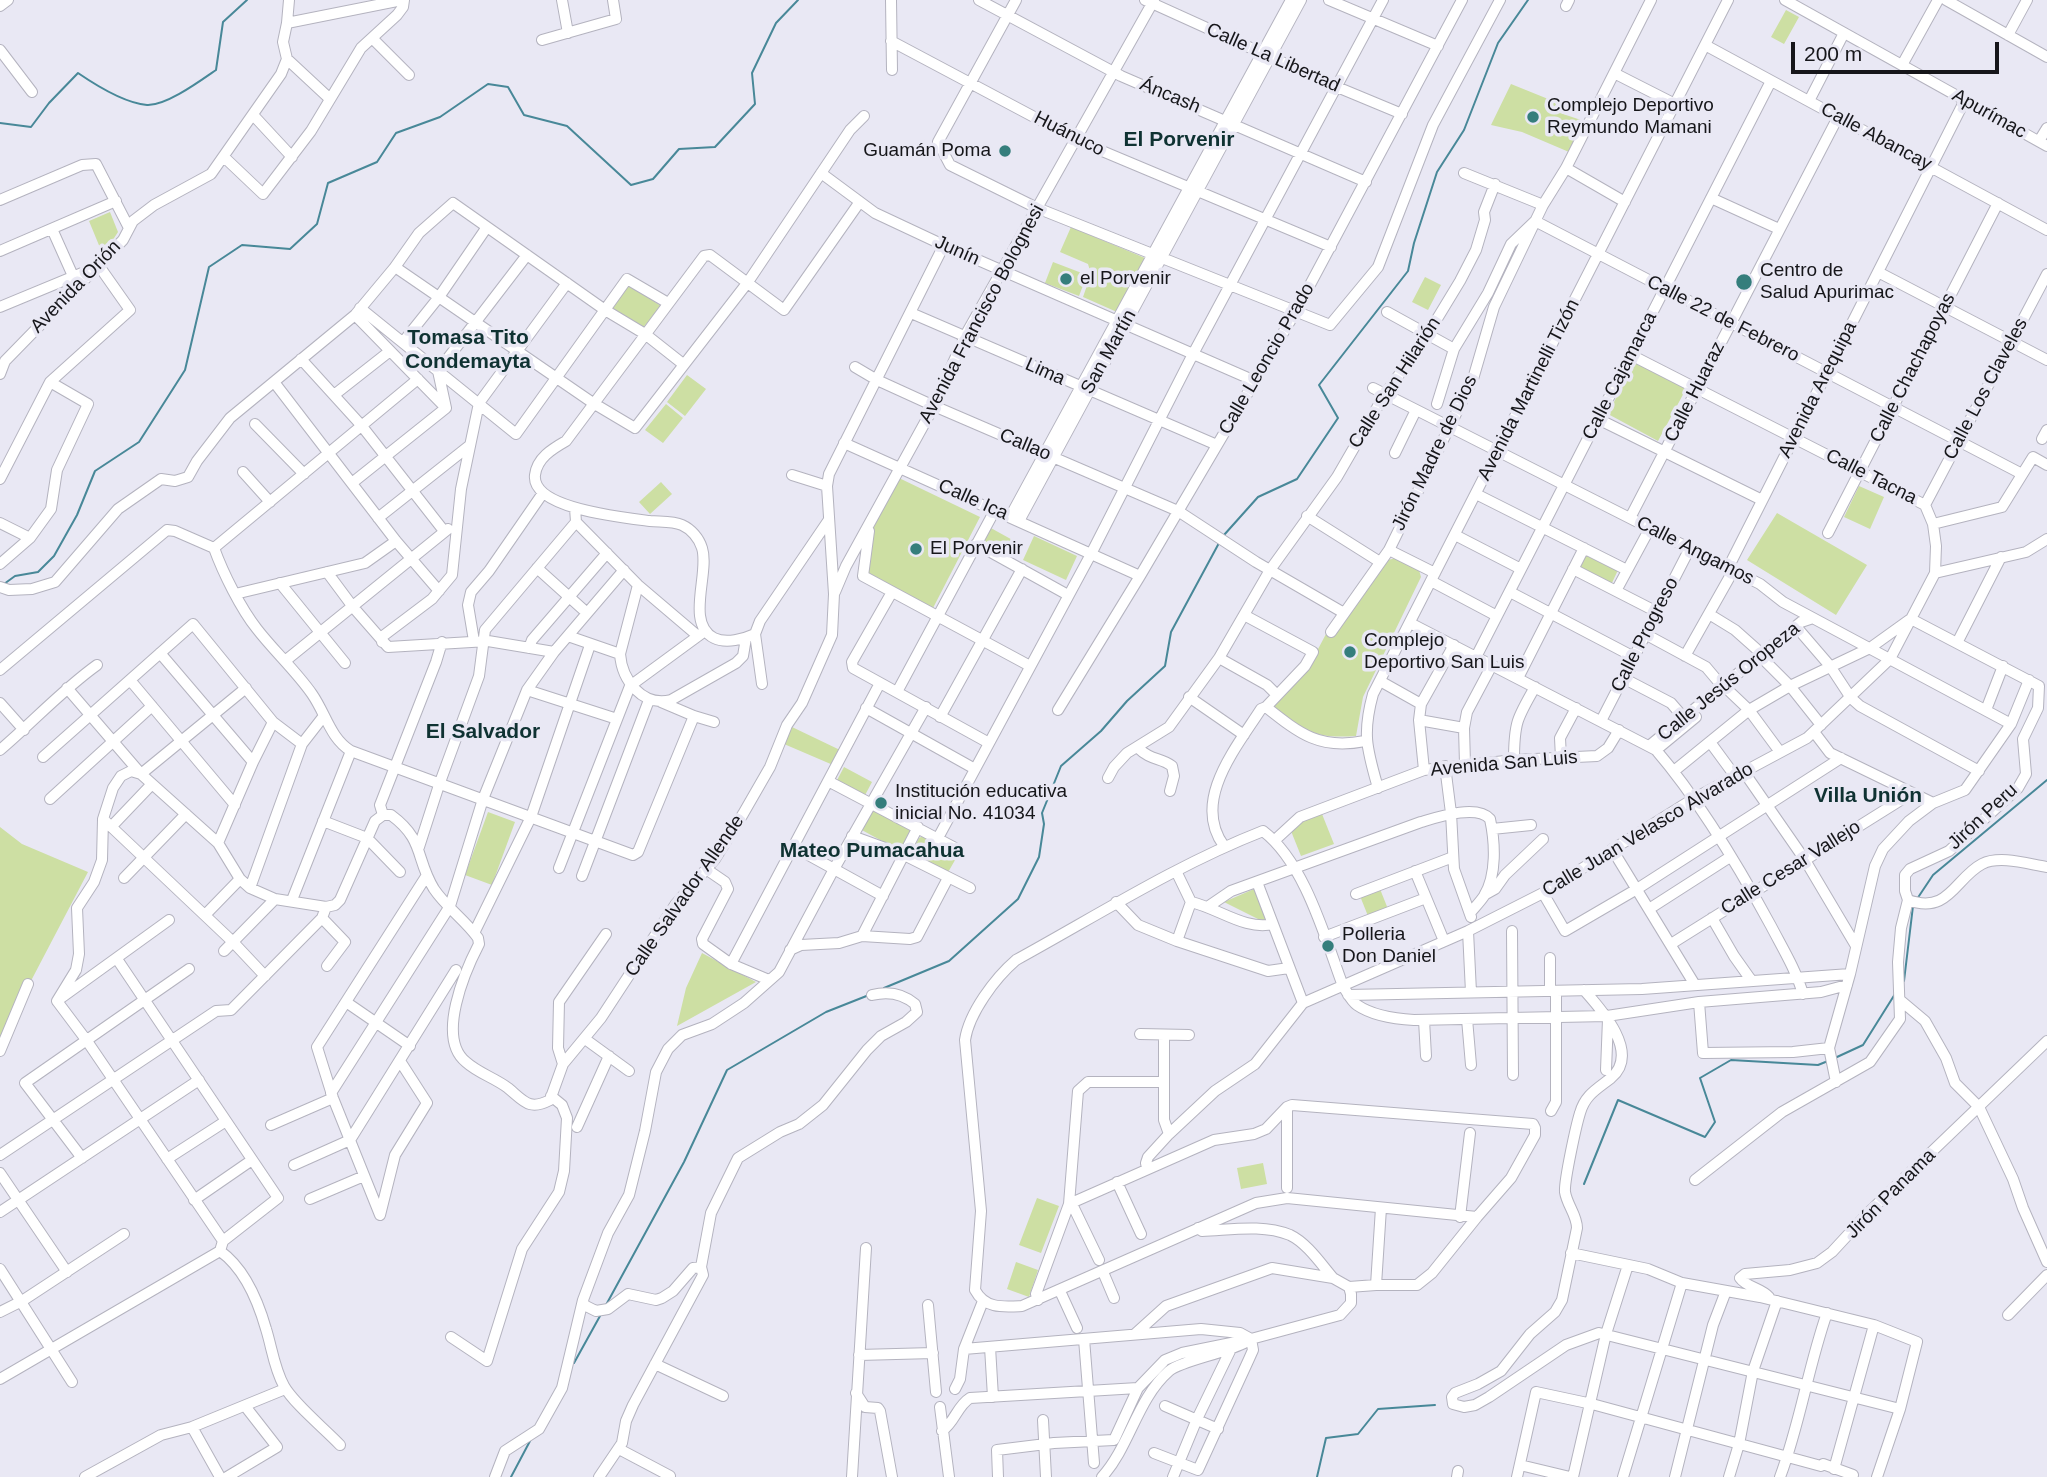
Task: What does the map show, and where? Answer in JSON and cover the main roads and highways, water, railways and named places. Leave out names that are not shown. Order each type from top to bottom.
[{"type":"waterway","points":[[0,123],[31,127],[49,103],[78,73],[129,101],[147,105],[164,102],[216,70],[223,22],[247,0]]},
{"type":"waterway","points":[[4,584],[15,576],[38,572],[54,556],[77,515],[95,471],[139,442],[185,370],[209,267],[242,245],[290,249],[317,224],[328,183],[377,162],[396,133],[440,117],[488,84],[508,87],[524,115],[567,126],[631,185],[653,179],[679,149],[715,147],[755,104],[752,73],[776,23],[798,0]]},
{"type":"waterway","points":[[1224,535],[1258,497],[1297,479],[1338,418],[1319,385],[1408,271],[1414,243],[1437,172],[1464,130],[1498,43],[1528,0]]},
{"type":"waterway","points":[[884,988],[949,961],[1018,899],[1039,857],[1044,824],[1042,813],[1061,766],[1101,731],[1127,701],[1165,666],[1171,632],[1219,543]]},
{"type":"waterway","points":[[1917,899],[1933,875],[2047,780]]},
{"type":"waterway","points":[[1904,981],[1913,906]]},
{"type":"waterway","points":[[1837,1057],[1863,1045],[1895,994]]},
{"type":"waterway","points":[[606,1305],[684,1162],[727,1070],[826,1012],[869,995]]},
{"type":"waterway","points":[[1584,1184],[1618,1100],[1705,1137],[1715,1122],[1700,1078],[1731,1060],[1818,1065],[1828,1061]]},
{"type":"waterway","points":[[574,1363],[600,1316]]},
{"type":"waterway","points":[[1317,1477],[1326,1438],[1358,1434],[1378,1409],[1435,1405]]},
{"type":"waterway","points":[[511,1477],[530,1441]]},
{"type":"place","name":"Complejo Deportivo Reymundo Mamani","points":[[1533,117]]},
{"type":"place","name":"Guamán Poma","points":[[1005,151]]},
{"type":"place","name":"el Porvenir","points":[[1066,279]]},
{"type":"place","name":"Centro de Salud Apurimac","points":[[1744,282]]},
{"type":"place","name":"El Porvenir","points":[[916,549]]},
{"type":"place","name":"Complejo Deportivo San Luis","points":[[1350,652]]},
{"type":"place","name":"Institución educativa inicial No. 41034","points":[[881,803]]},
{"type":"place","name":"Polleria Don Daniel","points":[[1328,946]]},
{"type":"district","name":"El Porvenir","points":[[1179,140]]},
{"type":"district","name":"Tomasa Tito Condemayta","points":[[468,350]]},
{"type":"district","name":"El Salvador","points":[[483,732]]},
{"type":"district","name":"Villa Unión","points":[[1868,796]]},
{"type":"district","name":"Mateo Pumacahua","points":[[872,851]]}]
